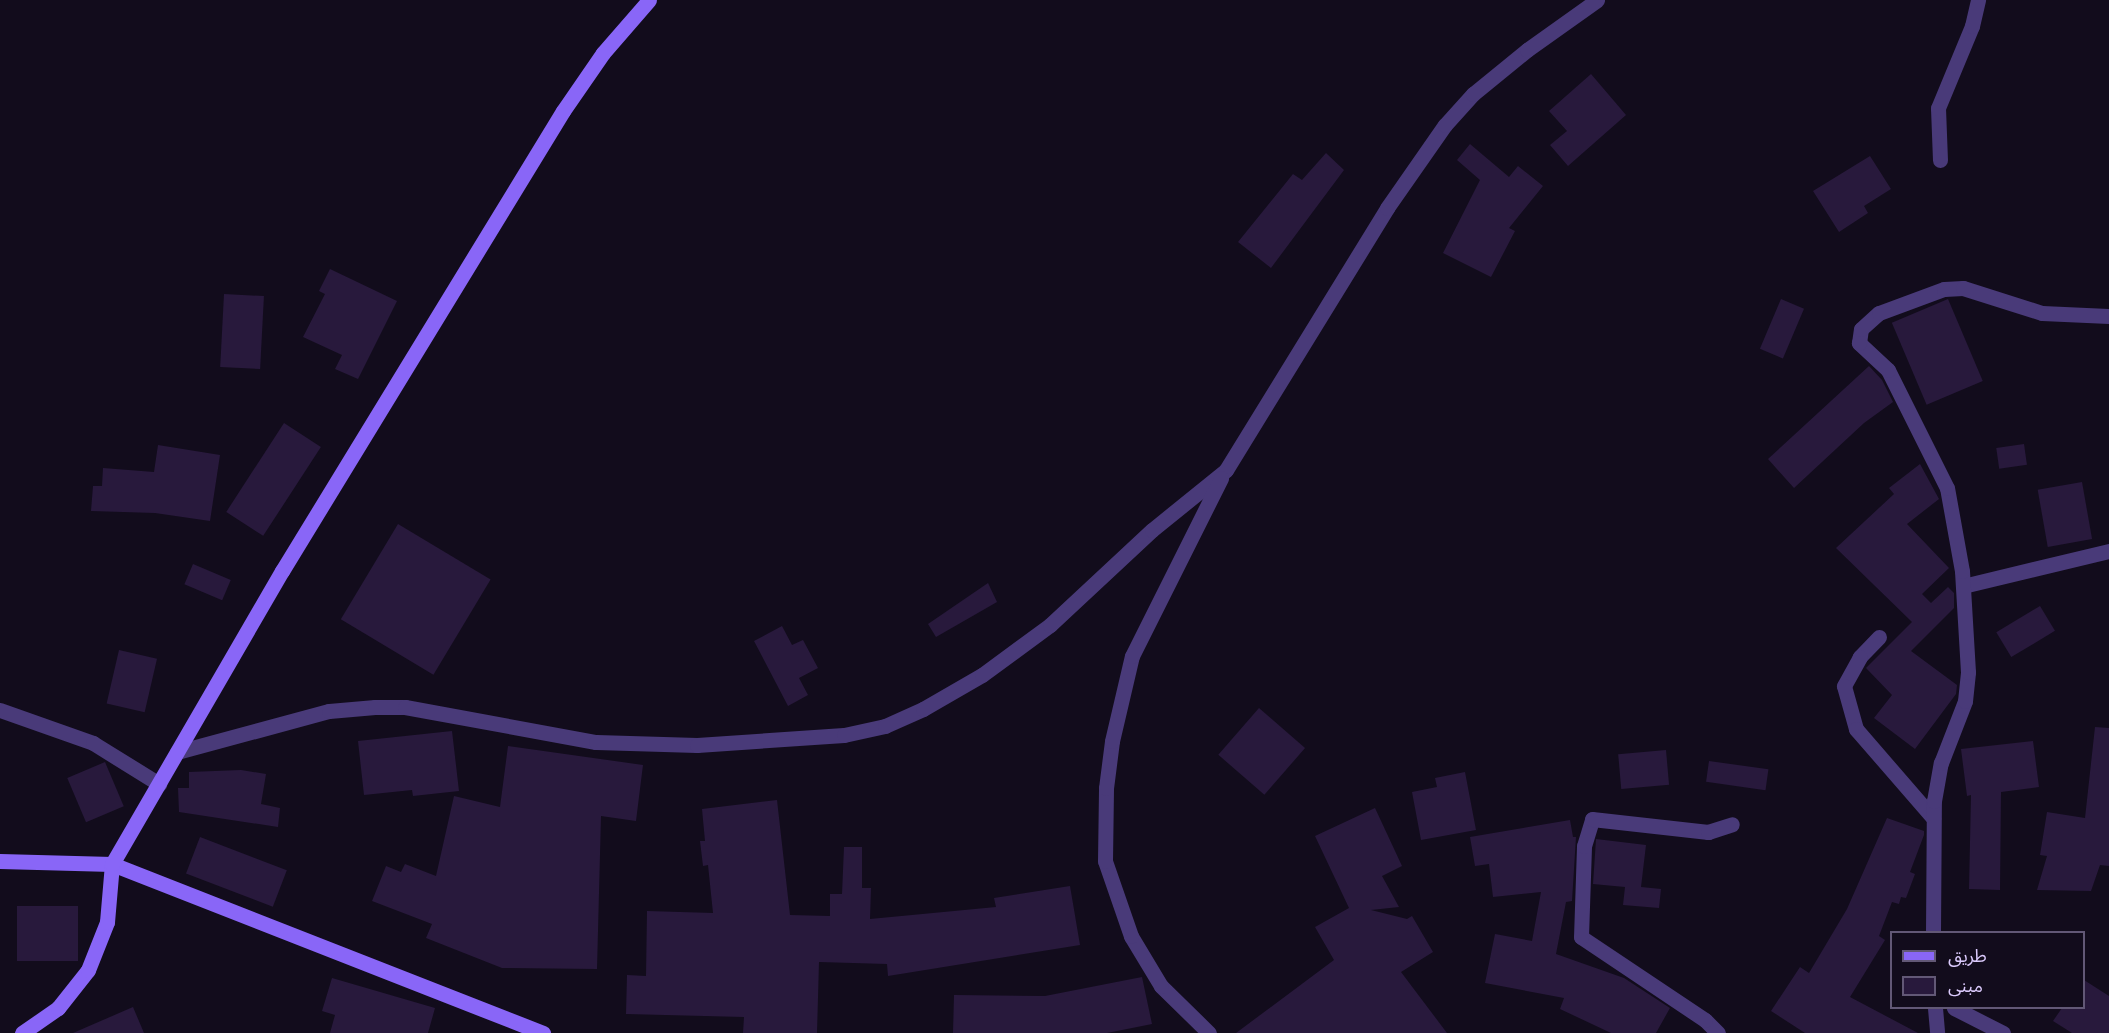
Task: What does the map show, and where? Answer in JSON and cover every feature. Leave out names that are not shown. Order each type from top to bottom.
[{"type":"street","points":[[22,1033],[58,1008],[88,970],[107,922],[112,864],[282,571],[544,140],[603,53],[649,0]]},
{"type":"street","points":[[1209,1033],[1161,986],[1131,936],[1105,861],[1106,788],[1112,741],[1132,656],[1226,470],[1387,208],[1445,125],[1473,94],[1527,50],[1597,0]]},
{"type":"street","points":[[1940,160],[1938,108],[1972,26],[1978,0]]},
{"type":"street","points":[[1933,931],[1933,818],[1941,763],[1965,701],[1968,636],[1963,586],[1955,520],[1947,488],[1888,370],[1859,343],[1861,329],[1879,313],[1944,289],[1963,288],[2042,313],[2109,316]]},
{"type":"street","points":[[177,752],[329,711],[375,707],[405,707],[596,742],[708,745],[844,735],[885,726],[982,675],[1050,625],[1152,530],[1226,470]]},
{"type":"street","points":[[1963,586],[2109,551]]},
{"type":"street","points":[[1879,637],[1860,657],[1844,686],[1856,729],[1933,818]]},
{"type":"street","points":[[0,710],[93,743],[159,784]]},
{"type":"street","points":[[1718,1033],[1705,1020],[1581,937],[1584,846],[1592,819],[1707,832],[1732,824]]},
{"type":"street","points":[[0,861],[112,864],[526,1030],[543,1033]]},
{"type":"street","points":[[1935,1009],[1937,1033]]},
{"type":"street","points":[[1956,1009],[2003,1033]]},
{"type":"building","points":[[1591,74],[1626,115],[1568,166],[1550,145],[1567,131],[1549,111]]},
{"type":"building","points":[[1470,144],[1509,177],[1518,166],[1543,186],[1509,228],[1515,231],[1491,277],[1443,253],[1480,180],[1457,160]]},
{"type":"building","points":[[1326,153],[1344,170],[1271,268],[1238,242],[1293,174],[1302,180]]},
{"type":"building","points":[[1870,156],[1891,189],[1864,206],[1868,213],[1839,232],[1813,191]]},
{"type":"building","points":[[330,269],[397,301],[358,379],[335,369],[342,355],[303,337],[325,294],[319,291]]},
{"type":"building","points":[[224,294],[264,296],[260,369],[220,367]]},
{"type":"building","points":[[1781,299],[1804,309],[1783,358],[1760,349]]},
{"type":"building","points":[[1948,299],[1983,381],[1927,405],[1892,323]]},
{"type":"building","points":[[1869,366],[1882,380],[1893,402],[1864,423],[1794,488],[1768,459]]},
{"type":"building","points":[[284,423],[321,447],[263,536],[226,512]]},
{"type":"building","points":[[2024,444],[2027,465],[1999,469],[1996,448]]},
{"type":"building","points":[[158,445],[220,455],[210,521],[155,513],[91,511],[93,486],[102,486],[103,468],[154,472]]},
{"type":"building","points":[[1920,464],[1939,499],[1907,524],[1949,568],[1922,594],[1931,603],[1948,587],[1954,593],[1954,608],[1911,651],[1957,685],[1956,694],[1915,749],[1874,718],[1892,695],[1866,668],[1912,622],[1836,548],[1894,494],[1889,488]]},
{"type":"building","points":[[2082,482],[2092,539],[2048,547],[2038,490]]},
{"type":"building","points":[[398,524],[491,580],[433,675],[341,619]]},
{"type":"building","points":[[193,564],[231,580],[222,600],[184,584]]},
{"type":"building","points":[[988,583],[997,602],[936,637],[928,624]]},
{"type":"building","points":[[2040,606],[2055,631],[2011,657],[1996,632]]},
{"type":"building","points":[[782,626],[792,645],[803,640],[818,668],[799,678],[808,695],[788,706],[754,641]]},
{"type":"building","points":[[119,650],[157,659],[145,712],[107,704]]},
{"type":"building","points":[[1259,708],[1305,748],[1264,795],[1218,755]]},
{"type":"building","points":[[2095,727],[2109,728],[2109,866],[2100,865],[2091,891],[2037,890],[2047,856],[2040,855],[2047,812],[2085,818]]},
{"type":"building","points":[[452,731],[459,791],[413,796],[412,790],[364,795],[358,741]]},
{"type":"building","points":[[2033,741],[2039,787],[2001,792],[2000,890],[1969,889],[1971,795],[1967,796],[1961,749]]},
{"type":"building","points":[[508,746],[643,765],[636,821],[601,816],[597,969],[502,968],[426,938],[432,924],[372,901],[386,866],[401,872],[405,864],[436,876],[454,796],[500,807]]},
{"type":"building","points":[[1666,750],[1669,785],[1621,789],[1618,754]]},
{"type":"building","points":[[1709,761],[1768,769],[1765,790],[1706,782]]},
{"type":"building","points":[[105,762],[124,806],[86,822],[67,778]]},
{"type":"building","points":[[241,770],[266,774],[261,804],[280,808],[278,827],[179,812],[178,788],[189,788],[189,772]]},
{"type":"building","points":[[1465,772],[1476,830],[1421,840],[1412,792],[1437,787],[1435,778]]},
{"type":"building","points":[[777,800],[790,915],[830,916],[830,894],[842,894],[844,847],[862,847],[862,888],[871,888],[870,919],[996,907],[994,898],[1070,886],[1080,945],[888,976],[887,964],[819,962],[817,1033],[743,1033],[744,1017],[626,1014],[627,975],[646,976],[647,911],[713,913],[708,865],[703,866],[700,841],[705,841],[702,809]]},
{"type":"building","points":[[1375,808],[1402,866],[1382,876],[1399,907],[1371,910],[1407,919],[1412,916],[1433,952],[1401,972],[1447,1033],[1236,1033],[1334,960],[1315,927],[1349,908],[1315,836]]},
{"type":"building","points":[[1887,818],[1924,831],[1924,835],[1910,872],[1915,874],[1906,898],[1901,897],[1899,904],[1892,902],[1879,936],[1885,940],[1850,997],[1918,1033],[1805,1033],[1771,1011],[1800,967],[1809,973],[1847,909]]},
{"type":"building","points":[[1570,820],[1573,837],[1576,837],[1572,901],[1566,902],[1556,954],[1624,978],[1670,1008],[1656,1033],[1611,1033],[1560,1009],[1564,998],[1485,983],[1495,934],[1532,941],[1541,892],[1493,897],[1489,864],[1475,866],[1470,837]]},
{"type":"building","points":[[200,837],[287,870],[273,907],[186,873]]},
{"type":"building","points":[[1596,839],[1646,845],[1641,887],[1661,889],[1659,908],[1623,905],[1625,887],[1593,884]]},
{"type":"building","points":[[17,906],[78,906],[78,961],[17,961]]},
{"type":"building","points":[[1142,977],[1152,1024],[1107,1033],[953,1033],[954,995],[1045,996]]},
{"type":"building","points":[[332,978],[435,1008],[428,1033],[330,1033],[335,1015],[322,1011]]},
{"type":"building","points":[[2085,981],[2109,996],[2109,1033],[2072,1033],[2053,1021],[2061,1009],[2085,1009]]},
{"type":"building","points":[[133,1007],[144,1033],[73,1033]]}]
